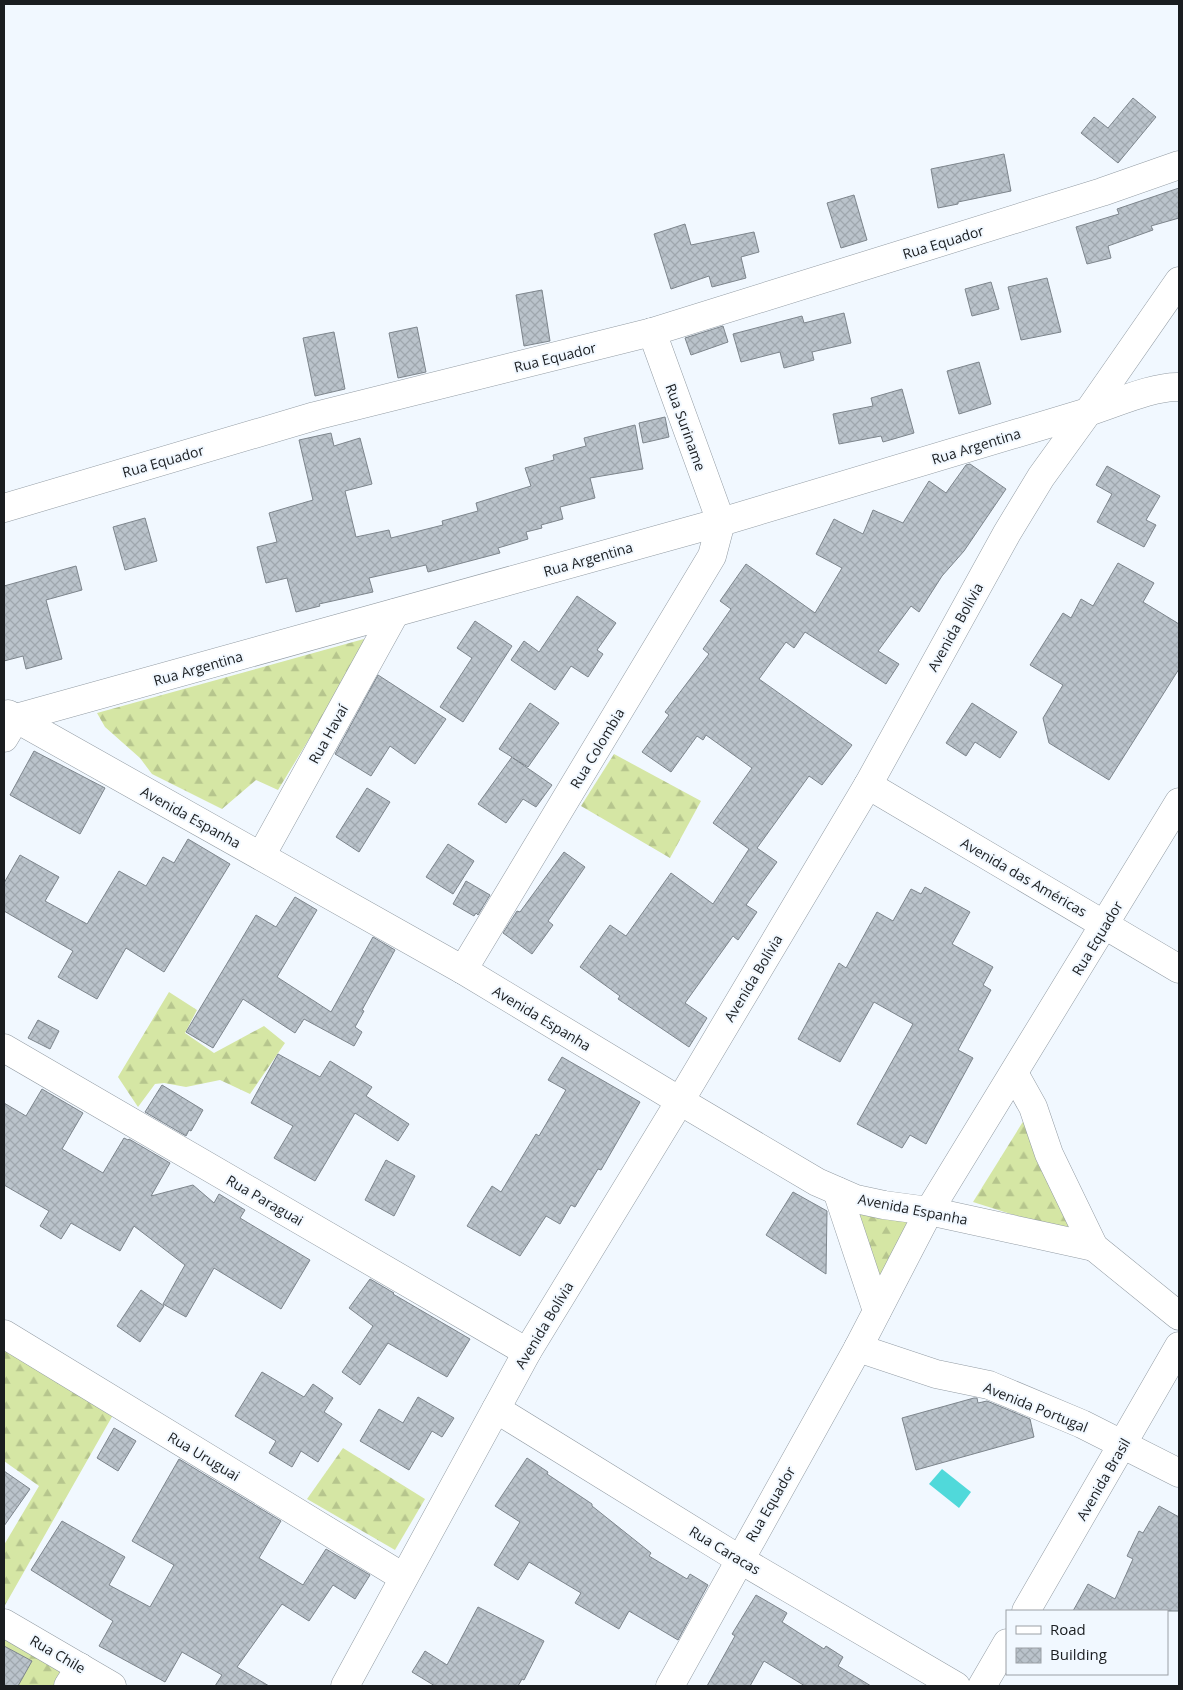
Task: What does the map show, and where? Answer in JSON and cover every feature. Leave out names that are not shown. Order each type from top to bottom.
[{"type":"street","name":"Rua Equador","points":[[4,508],[315,416],[652,332],[1102,192],[1179,165]]},
{"type":"street","name":"Avenida Bolívia","points":[[345,1686],[527,1352],[680,1101],[868,786],[1007,533],[1041,477],[1179,281]]},
{"type":"street","name":"Rua Suriname","points":[[652,332],[720,522]]},
{"type":"street","name":"Rua Argentina","points":[[8,722],[720,522],[1136,396],[1179,387]]},
{"type":"street","name":"Rua Colombia","points":[[463,970],[712,556],[720,522]]},
{"type":"street","name":"Rua Havaí","points":[[261,856],[395,613]]},
{"type":"street","name":"Avenida Espanha","points":[[8,722],[261,856],[463,970],[817,1182],[856,1199],[929,1211],[1094,1247]]},
{"type":"street","name":"Avenida das Américas","points":[[868,786],[1179,969]]},
{"type":"street","name":"Rua Equador","points":[[670,1686],[858,1348],[929,1211],[1179,802]]},
{"type":"street","name":"Rua Paraguai","points":[[4,1048],[527,1352]]},
{"type":"street","points":[[1014,1073],[1033,1107],[1049,1154],[1094,1247],[1179,1316]]},
{"type":"street","points":[[837,1191],[877,1311]]},
{"type":"street","name":"Rua Uruguai","points":[[4,1334],[403,1578]]},
{"type":"street","name":"Avenida Brasil","points":[[1027,1610],[1179,1346]]},
{"type":"street","name":"Avenida Portugal","points":[[858,1348],[936,1374],[988,1385],[1082,1424],[1122,1446],[1179,1473]]},
{"type":"street","name":"Rua Caracas","points":[[496,1409],[739,1559],[956,1686]]},
{"type":"street","name":"Rua Chile","points":[[4,1623],[74,1677],[112,1686]]},
{"type":"street","points":[[982,1686],[1006,1645]]},
{"type":"green space","points":[[371,637],[278,790],[256,780],[222,809],[152,774],[140,758],[105,727],[97,713]]},
{"type":"green space","points":[[614,754],[701,801],[670,858],[581,806]]},
{"type":"green space","points":[[169,992],[197,1010],[185,1033],[214,1053],[264,1026],[285,1043],[250,1094],[220,1080],[186,1087],[164,1083],[155,1084],[138,1107],[118,1077]]},
{"type":"green space","points":[[1024,1120],[1078,1235],[973,1202]]},
{"type":"green space","points":[[857,1214],[917,1218],[879,1292]]},
{"type":"green space","points":[[4,1336],[113,1415],[4,1607],[4,1545],[39,1486],[4,1461]]},
{"type":"green space","points":[[343,1448],[425,1499],[395,1550],[307,1499]]},
{"type":"green space","points":[[4,1635],[64,1669],[53,1686],[4,1686]]},
{"type":"water","points":[[942,1469],[971,1492],[959,1508],[929,1484]]},
{"type":"building","points":[[1133,98],[1156,117],[1118,163],[1081,133],[1094,117],[1108,128]]},
{"type":"building","points":[[1004,154],[1011,191],[938,208],[931,169]]},
{"type":"building","points":[[1179,188],[1179,218],[1151,226],[1153,230],[1108,246],[1111,258],[1087,264],[1076,227],[1119,214],[1117,209]]},
{"type":"building","points":[[854,195],[867,240],[841,248],[827,203]]},
{"type":"building","points":[[685,224],[691,245],[754,232],[759,252],[741,257],[746,278],[712,287],[709,276],[671,289],[654,234]]},
{"type":"building","points":[[1047,278],[1061,332],[1021,340],[1008,287]]},
{"type":"building","points":[[991,282],[999,309],[972,316],[965,289]]},
{"type":"building","points":[[542,290],[550,341],[524,346],[516,295]]},
{"type":"building","points":[[844,313],[851,343],[812,352],[814,360],[784,368],[780,352],[741,362],[733,334],[802,316],[804,323]]},
{"type":"building","points":[[723,326],[728,342],[691,355],[685,338]]},
{"type":"building","points":[[417,327],[426,372],[398,378],[389,333]]},
{"type":"building","points":[[334,332],[345,389],[315,396],[303,338]]},
{"type":"building","points":[[979,362],[991,404],[959,414],[947,371]]},
{"type":"building","points":[[902,389],[914,433],[883,442],[881,436],[839,444],[833,414],[873,406],[871,398]]},
{"type":"building","points":[[665,417],[669,437],[643,443],[639,423]]},
{"type":"building","points":[[635,425],[643,469],[590,478],[595,498],[560,507],[563,519],[541,525],[542,528],[526,532],[528,539],[498,548],[500,553],[428,572],[426,565],[369,578],[373,592],[319,604],[320,606],[296,612],[287,578],[266,583],[257,547],[277,542],[269,513],[313,500],[299,440],[331,433],[334,446],[360,438],[372,484],[345,491],[356,537],[389,530],[391,538],[443,525],[442,521],[478,511],[476,503],[531,486],[525,468],[554,460],[553,455],[586,446],[584,438]]},
{"type":"building","points":[[970,464],[1006,489],[964,551],[942,576],[919,612],[911,606],[878,651],[899,664],[886,684],[805,632],[794,648],[786,642],[759,679],[852,745],[822,785],[809,776],[757,848],[777,862],[746,905],[757,912],[738,940],[733,936],[685,1003],[707,1018],[689,1047],[618,999],[620,996],[580,967],[610,925],[626,936],[671,873],[713,904],[749,849],[713,823],[752,768],[706,735],[703,740],[697,736],[671,772],[642,752],[669,715],[665,712],[709,654],[703,649],[731,609],[720,601],[746,564],[815,613],[842,568],[816,554],[834,519],[863,534],[873,510],[903,523],[929,481],[946,493],[966,465]]},
{"type":"building","points":[[1107,466],[1160,496],[1146,520],[1156,525],[1144,547],[1097,522],[1112,494],[1096,485]]},
{"type":"building","points":[[145,518],[157,561],[125,570],[113,527]]},
{"type":"building","points":[[1118,563],[1154,583],[1143,602],[1179,624],[1179,669],[1109,780],[1049,743],[1043,718],[1063,685],[1030,665],[1063,613],[1071,618],[1081,599],[1093,606]]},
{"type":"building","points":[[76,566],[82,590],[46,600],[62,659],[26,669],[23,656],[4,661],[4,586]]},
{"type":"building","points":[[577,596],[616,623],[597,650],[603,654],[588,677],[571,666],[555,690],[511,660],[524,641],[539,652]]},
{"type":"building","points":[[475,621],[512,646],[463,722],[440,707],[472,658],[457,648]]},
{"type":"building","points":[[378,675],[446,719],[415,764],[390,746],[371,776],[335,754]]},
{"type":"building","points":[[530,703],[559,723],[528,767],[513,758],[552,785],[536,807],[523,799],[506,823],[478,804],[512,757],[499,749]]},
{"type":"building","points":[[972,703],[1017,732],[1000,758],[975,742],[966,756],[946,743]]},
{"type":"building","points":[[34,751],[105,788],[80,834],[10,795]]},
{"type":"building","points":[[367,788],[390,802],[359,852],[336,837]]},
{"type":"building","points":[[188,839],[230,864],[164,972],[126,948],[97,999],[58,977],[73,951],[4,911],[4,883],[20,855],[59,877],[45,901],[87,924],[119,871],[146,886],[163,857],[174,863]]},
{"type":"building","points":[[448,844],[474,861],[453,894],[426,877]]},
{"type":"building","points":[[564,852],[585,867],[548,921],[553,925],[532,954],[503,933],[517,911],[520,912]]},
{"type":"building","points":[[466,881],[490,895],[478,915],[476,913],[474,916],[453,904]]},
{"type":"building","points":[[925,887],[970,912],[952,944],[993,967],[983,985],[991,990],[958,1050],[973,1058],[926,1144],[910,1135],[902,1148],[857,1124],[913,1024],[874,1002],[840,1062],[798,1039],[839,963],[846,968],[877,912],[893,921],[911,889],[921,894]]},
{"type":"building","points":[[295,897],[317,910],[277,977],[331,1012],[373,937],[395,950],[362,1010],[364,1011],[355,1027],[362,1032],[354,1046],[304,1019],[295,1033],[243,999],[213,1048],[186,1032],[256,915],[276,927]]},
{"type":"building","points":[[38,1020],[59,1031],[50,1049],[28,1038]]},
{"type":"building","points":[[278,1054],[320,1077],[330,1061],[372,1087],[366,1096],[409,1124],[398,1141],[355,1113],[315,1181],[274,1158],[293,1126],[251,1103]]},
{"type":"building","points":[[562,1057],[640,1102],[601,1170],[598,1169],[575,1207],[571,1205],[560,1224],[546,1216],[520,1256],[467,1226],[492,1186],[501,1192],[536,1134],[539,1136],[566,1090],[548,1080]]},
{"type":"building","points":[[162,1085],[203,1110],[186,1136],[145,1112]]},
{"type":"building","points":[[42,1089],[83,1113],[62,1149],[103,1173],[124,1138],[129,1139],[170,1163],[151,1196],[193,1185],[214,1203],[219,1194],[245,1210],[240,1218],[310,1260],[281,1309],[214,1268],[186,1317],[163,1304],[185,1265],[134,1226],[120,1251],[71,1223],[61,1239],[40,1226],[49,1211],[4,1185],[4,1103],[26,1116]]},
{"type":"building","points":[[386,1160],[415,1176],[394,1216],[365,1200]]},
{"type":"building","points":[[793,1192],[827,1211],[826,1274],[766,1235]]},
{"type":"building","points":[[370,1279],[470,1339],[447,1377],[388,1343],[360,1385],[342,1372],[373,1326],[349,1308]]},
{"type":"building","points":[[141,1290],[164,1306],[140,1342],[117,1326]]},
{"type":"building","points":[[262,1372],[304,1397],[313,1384],[333,1398],[324,1412],[342,1424],[318,1462],[301,1451],[292,1467],[269,1453],[276,1441],[235,1416]]},
{"type":"building","points":[[418,1397],[454,1418],[442,1437],[432,1431],[409,1470],[360,1441],[379,1409],[403,1423]]},
{"type":"building","points":[[977,1398],[978,1403],[987,1401],[1030,1419],[1034,1437],[916,1470],[902,1418]]},
{"type":"building","points":[[114,1428],[136,1441],[118,1471],[97,1458]]},
{"type":"building","points":[[527,1458],[548,1472],[547,1474],[592,1504],[592,1506],[651,1553],[649,1556],[687,1579],[690,1574],[708,1585],[678,1640],[629,1611],[619,1629],[575,1603],[581,1593],[529,1562],[518,1580],[494,1565],[520,1522],[495,1506]]},
{"type":"building","points":[[179,1459],[281,1521],[259,1558],[303,1585],[326,1549],[370,1575],[355,1599],[333,1585],[309,1621],[282,1604],[237,1667],[269,1686],[215,1686],[222,1675],[182,1652],[165,1682],[99,1646],[113,1621],[31,1570],[62,1521],[125,1557],[109,1585],[150,1607],[174,1565],[132,1541]]},
{"type":"building","points":[[4,1471],[30,1489],[4,1526]]},
{"type":"building","points":[[1159,1506],[1179,1517],[1179,1611],[1074,1610],[1088,1584],[1115,1599],[1133,1559],[1127,1556],[1139,1531],[1143,1533]]},
{"type":"building","points":[[756,1595],[787,1613],[782,1622],[824,1649],[826,1646],[843,1657],[838,1666],[871,1686],[805,1686],[764,1661],[750,1686],[707,1686],[735,1636],[732,1634]]},
{"type":"building","points":[[478,1607],[544,1641],[524,1680],[522,1679],[518,1686],[435,1686],[412,1672],[425,1651],[447,1665]]},
{"type":"building","points":[[4,1646],[32,1661],[18,1686],[4,1686]]}]
